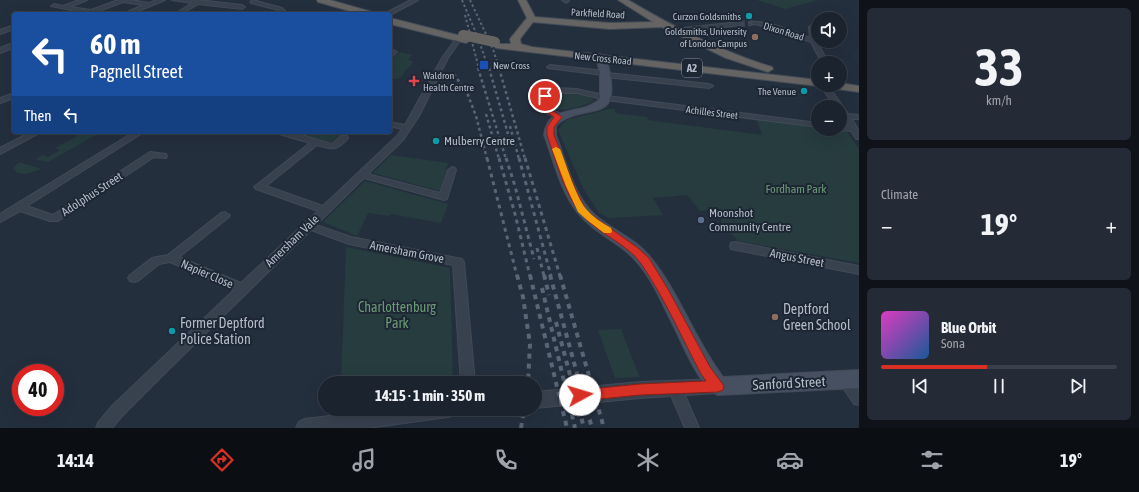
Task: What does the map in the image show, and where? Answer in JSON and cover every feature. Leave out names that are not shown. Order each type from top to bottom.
[{"type":"highway","points":[[321,0],[362,12]]},
{"type":"highway","points":[[515,39],[528,21],[532,19],[522,0]]},
{"type":"highway","points":[[622,0],[664,24]]},
{"type":"highway","name":"Parkfield Road","points":[[532,19],[610,26],[664,24]]},
{"type":"highway","name":"New Cross Road","points":[[393,21],[462,37],[530,50],[604,68],[614,59],[752,69],[811,81]]},
{"type":"highway","name":"A2","points":[[664,24],[674,31],[752,69]]},
{"type":"highway","name":"A2","points":[[515,39],[516,46],[530,50]]},
{"type":"highway","name":"New Cross Road","points":[[497,44],[506,43],[515,39]]},
{"type":"highway","points":[[847,84],[859,85]]},
{"type":"highway","points":[[847,87],[859,89]]},
{"type":"main road","points":[[604,68],[606,98],[597,107],[559,117],[550,127],[550,135],[570,186],[582,210],[590,218],[635,251],[645,261],[706,371],[718,386]]},
{"type":"main road","name":"Sanford Street","points":[[718,386],[852,380]]},
{"type":"street","points":[[63,7],[84,0]]},
{"type":"street","points":[[113,0],[122,0],[149,5]]},
{"type":"street","points":[[91,12],[122,0]]},
{"type":"street","points":[[131,12],[162,0]]},
{"type":"street","points":[[175,0],[200,1],[242,7]]},
{"type":"street","points":[[391,12],[415,0]]},
{"type":"street","points":[[181,12],[200,1]]},
{"type":"street","points":[[233,12],[254,1],[280,9],[281,12]]},
{"type":"street","points":[[54,6],[84,12]]},
{"type":"street","points":[[674,31],[739,24]]},
{"type":"street","name":"Dixon Road","points":[[753,24],[772,26],[811,40]]},
{"type":"street","points":[[0,25],[12,27]]},
{"type":"street","points":[[0,32],[12,28]]},
{"type":"street","name":"Amersham Vale","points":[[103,428],[154,374],[400,138],[445,58],[462,37]]},
{"type":"street","points":[[0,44],[12,45]]},
{"type":"street","points":[[0,51],[12,45]]},
{"type":"street","points":[[550,68],[604,68],[709,86]]},
{"type":"street","name":"Achilles Street","points":[[559,117],[547,110],[545,96],[548,91],[564,90],[588,93],[606,98],[811,124]]},
{"type":"street","points":[[0,101],[12,96]]},
{"type":"street","points":[[859,117],[847,116],[853,129],[859,137]]},
{"type":"street","points":[[392,124],[407,128]]},
{"type":"street","points":[[847,129],[853,129]]},
{"type":"street","points":[[0,151],[32,134]]},
{"type":"street","points":[[0,219],[137,134]]},
{"type":"street","points":[[289,134],[333,147],[344,138]]},
{"type":"street","points":[[316,142],[259,187],[325,210]]},
{"type":"street","name":"Adolphus Street","points":[[19,207],[54,219],[153,154],[163,156]]},
{"type":"street","points":[[362,175],[444,197],[452,170]]},
{"type":"street","name":"Napier Close","points":[[134,278],[156,261],[171,258],[225,215]]},
{"type":"street","name":"Amersham Grove","points":[[309,226],[349,240],[458,262],[467,376]]},
{"type":"street","name":"Angus Street","points":[[735,246],[859,270]]},
{"type":"street","name":"Napier Close","points":[[171,258],[243,290]]},
{"type":"street","points":[[852,380],[859,399]]},
{"type":"street","points":[[542,399],[640,390],[718,386]]},
{"type":"street","points":[[675,388],[692,428]]},
{"type":"street","points":[[305,428],[369,424],[411,416]]},
{"type":"green space","points":[[757,0],[818,0],[785,9]]},
{"type":"green space","points":[[400,52],[412,55],[408,60],[414,61],[399,79],[392,78],[392,59]]},
{"type":"green space","points":[[559,93],[586,95],[594,100],[573,108],[561,110],[552,108],[552,94]]},
{"type":"green space","name":"Fordham Park","points":[[615,109],[615,113],[647,117],[648,120],[762,135],[757,120],[811,127],[811,136],[847,136],[847,132],[859,149],[859,263],[738,241],[721,222],[722,216],[712,210],[700,211],[687,195],[653,198],[663,215],[609,218],[599,213],[584,190],[558,130],[566,120]]},
{"type":"green space","points":[[75,134],[97,134],[48,162],[36,159],[42,155],[48,157],[60,150],[55,148],[77,136]]},
{"type":"green space","points":[[299,134],[341,134],[331,142]]},
{"type":"green space","points":[[391,155],[448,163],[440,191],[373,173]]},
{"type":"green space","points":[[19,162],[42,169],[26,174],[17,173],[13,168]]},
{"type":"green space","points":[[365,181],[448,204],[441,223],[391,214],[390,216],[368,213],[357,236],[323,222]]},
{"type":"green space","name":"Charlottenburg Park","points":[[346,247],[450,268],[453,376],[341,376]]},
{"type":"green space","points":[[621,329],[640,377],[615,378],[598,330]]},
{"type":"tunnel","points":[[739,24],[753,23]]},
{"type":"railway","points":[[462,0],[489,69]]},
{"type":"railway","points":[[470,0],[493,49],[499,69]]},
{"type":"railway","points":[[465,15],[479,69]]},
{"type":"railway","points":[[478,68],[506,159]]},
{"type":"railway","points":[[489,68],[508,134]]},
{"type":"railway","points":[[499,68],[525,159]]},
{"type":"railway","points":[[454,74],[468,95],[476,116],[487,159]]},
{"type":"railway","points":[[486,114],[499,159]]},
{"type":"railway","points":[[510,126],[519,159]]},
{"type":"railway","points":[[487,158],[517,276]]},
{"type":"railway","points":[[499,158],[515,214],[530,276]]},
{"type":"railway","points":[[506,158],[534,259]]},
{"type":"railway","points":[[519,158],[551,276]]},
{"type":"railway","points":[[525,158],[560,276]]},
{"type":"railway","points":[[537,248],[544,276]]},
{"type":"railway","points":[[517,275],[523,297],[530,344],[528,376]]},
{"type":"railway","points":[[530,275],[567,428]]},
{"type":"railway","points":[[544,275],[549,295]]},
{"type":"railway","points":[[550,275],[592,428]]},
{"type":"railway","points":[[560,275],[604,428]]},
{"type":"railway","points":[[542,288],[575,428]]},
{"type":"railway","points":[[556,322],[584,428]]},
{"type":"railway","points":[[521,428],[523,416]]},
{"type":"slow traffic","points":[[556,149],[570,186],[582,210],[607,231]]},
{"type":"place","name":"Curzon Goldsmiths","points":[[749,16]]},
{"type":"place","name":"Goldsmiths, University of London Campus","points":[[755,37]]},
{"type":"place","name":"New Cross","points":[[484,65]]},
{"type":"place","name":"Waldron Health Centre","points":[[414,81]]},
{"type":"place","name":"The Venue","points":[[804,91]]},
{"type":"place","name":"Mulberry Centre","points":[[436,141]]},
{"type":"place","name":"Moonshot Community Centre","points":[[701,220]]},
{"type":"place","name":"Deptford Green School","points":[[775,317]]},
{"type":"place","name":"Former Deptford Police Station","points":[[172,331]]},
{"type":"route","points":[[545,96],[547,110],[559,117],[550,127],[550,135],[576,200],[582,210],[590,218],[635,251],[645,261],[665,294],[706,371],[718,386],[580,395]]}]
